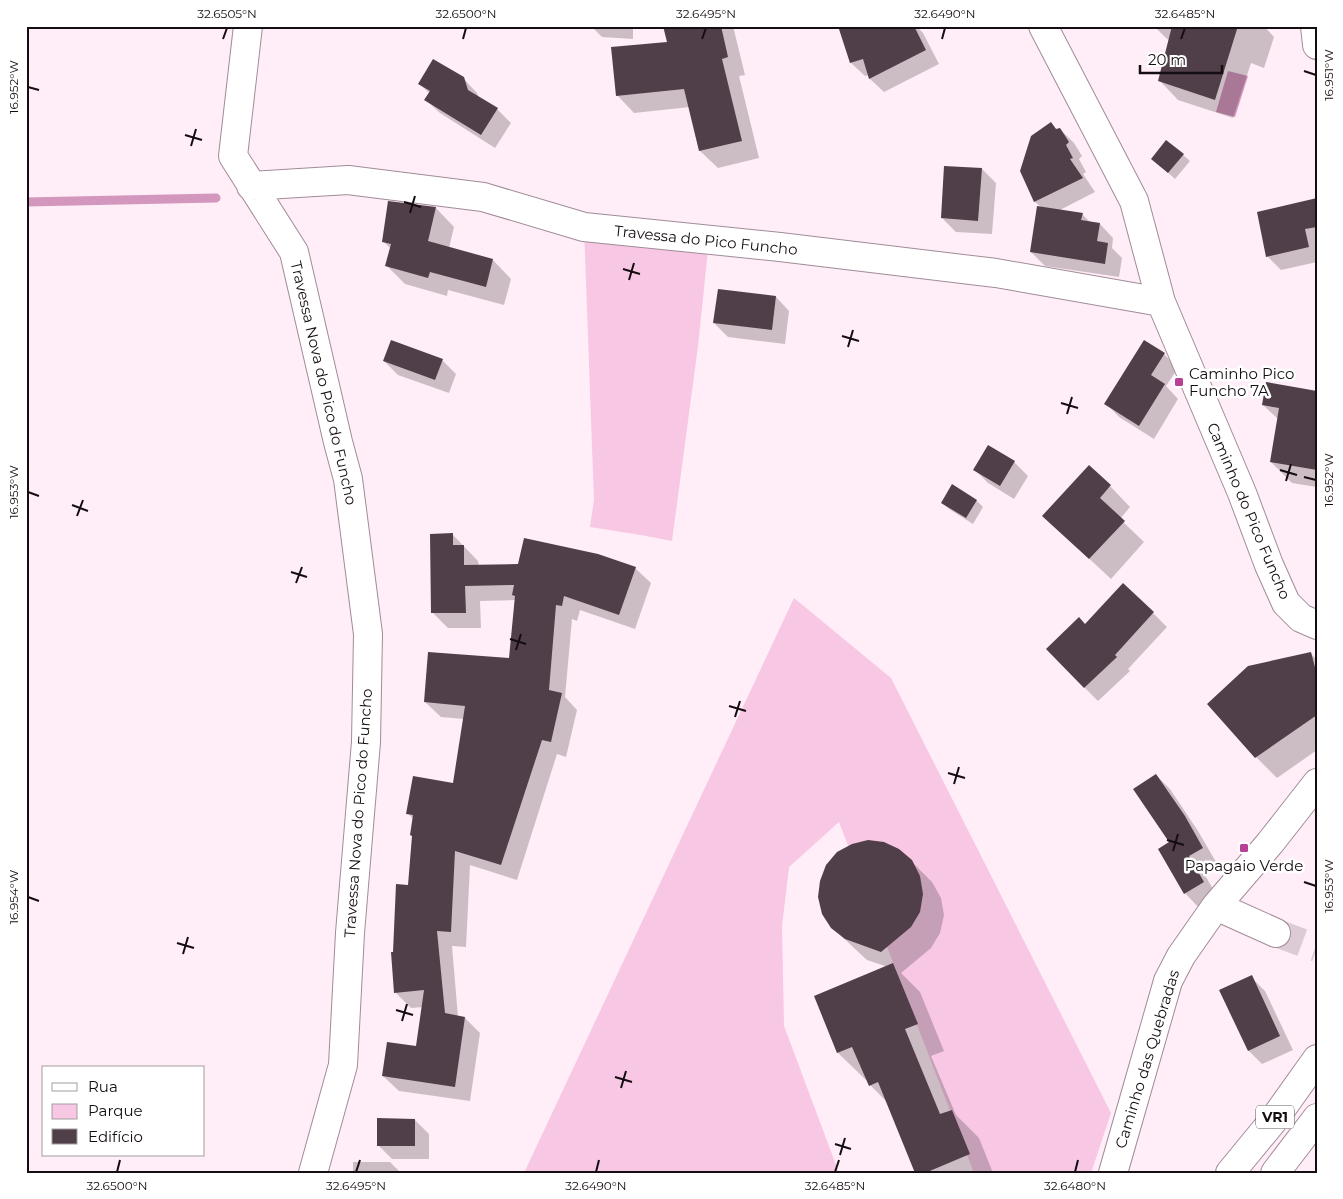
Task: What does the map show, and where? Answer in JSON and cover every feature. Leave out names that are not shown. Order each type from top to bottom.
[{"type":"main road","name":"Travessa Nova do Pico do Funcho","points":[[248,26],[233,156],[294,252],[348,479],[368,634],[366,742],[350,932],[343,1065],[313,1173]]},
{"type":"main road","name":"Caminho do Pico Funcho","points":[[1043,26],[1134,201],[1162,302],[1286,603],[1301,618],[1317,625]]},
{"type":"main road","points":[[1315,26],[1317,45]]},
{"type":"main road","name":"Travessa do Pico Funcho","points":[[251,186],[348,180],[483,197],[584,227],[780,247],[996,273],[1162,302]]},
{"type":"main road","name":"Caminho das Quebradas","points":[[1113,1173],[1168,981],[1181,956],[1216,906],[1270,843],[1317,783]]},
{"type":"main road","points":[[1216,906],[1276,933]]},
{"type":"main road","name":"VR1","points":[[1230,1173],[1272,1122],[1317,1059]]},
{"type":"main road","name":"VR1","points":[[1275,1173],[1317,1118]]},
{"type":"green space","points":[[584,227],[709,240],[698,346],[672,541],[590,527],[594,500]]},
{"type":"green space","points":[[794,598],[891,678],[1111,1113],[1091,1173],[974,1173],[839,822],[789,867],[782,926],[784,1026],[839,1173],[524,1173]]},
{"type":"shaded area","points":[[1228,71],[1248,76],[1235,117],[1216,112]]},
{"type":"building","points":[[663,26],[721,26],[728,57],[722,59],[742,141],[699,151],[684,89],[616,96],[611,47],[667,42]]},
{"type":"building","points":[[838,26],[914,26],[926,50],[869,79],[863,59],[850,63]]},
{"type":"building","points":[[1172,26],[1238,26],[1215,100],[1158,81]]},
{"type":"building","points":[[433,59],[464,77],[468,90],[498,108],[481,135],[424,100],[430,91],[418,84]]},
{"type":"building","points":[[1051,122],[1056,129],[1060,128],[1069,142],[1066,145],[1073,158],[1070,159],[1083,178],[1034,202],[1020,171],[1031,136]]},
{"type":"building","points":[[1166,140],[1184,154],[1168,173],[1151,159]]},
{"type":"building","points":[[944,166],[982,168],[978,221],[941,218]]},
{"type":"building","points":[[1317,198],[1317,227],[1305,229],[1309,247],[1266,257],[1257,212]]},
{"type":"building","points":[[388,201],[436,207],[428,241],[493,259],[486,287],[430,272],[428,278],[385,266],[391,244],[382,242]]},
{"type":"building","points":[[1037,206],[1083,213],[1081,220],[1100,223],[1097,241],[1108,243],[1105,264],[1030,252]]},
{"type":"building","points":[[718,289],[776,296],[772,330],[713,323]]},
{"type":"building","points":[[391,340],[443,359],[435,380],[383,361]]},
{"type":"building","points":[[1144,340],[1165,353],[1151,375],[1165,384],[1139,426],[1104,404]]},
{"type":"building","points":[[1266,382],[1317,391],[1317,470],[1270,462],[1279,408],[1262,405]]},
{"type":"building","points":[[988,445],[1015,461],[1000,486],[973,470]]},
{"type":"building","points":[[1089,465],[1111,485],[1100,498],[1125,521],[1089,559],[1042,516]]},
{"type":"building","points":[[952,484],[977,500],[966,518],[941,503]]},
{"type":"building","points":[[453,533],[453,545],[464,545],[464,565],[518,564],[524,538],[598,554],[636,567],[619,615],[564,596],[562,606],[556,605],[549,690],[562,693],[551,742],[542,740],[501,865],[455,851],[451,932],[437,931],[445,1013],[465,1017],[455,1087],[382,1076],[387,1042],[416,1046],[424,990],[394,993],[391,952],[393,952],[396,884],[408,885],[412,836],[410,835],[413,815],[406,814],[413,776],[453,783],[465,706],[424,702],[428,652],[509,658],[515,596],[512,595],[514,585],[465,586],[466,613],[431,613],[430,534]]},
{"type":"building","points":[[1123,583],[1154,612],[1115,655],[1117,657],[1084,688],[1046,649],[1079,617],[1085,624]]},
{"type":"building","points":[[1311,652],[1317,675],[1317,715],[1255,758],[1207,704],[1248,666]]},
{"type":"building","points":[[1156,774],[1185,816],[1203,848],[1189,856],[1204,882],[1184,894],[1158,849],[1169,842],[1133,789]]},
{"type":"building","points":[[868,840],[884,842],[899,849],[912,860],[920,876],[923,894],[920,912],[911,927],[881,952],[845,939],[831,928],[822,914],[818,897],[820,881],[826,865],[837,852],[852,844]]},
{"type":"building","points":[[893,963],[918,1024],[905,1029],[940,1114],[952,1110],[970,1154],[925,1173],[915,1173],[878,1082],[869,1086],[852,1047],[837,1053],[814,996]]},
{"type":"building","points":[[1252,975],[1280,1036],[1248,1051],[1219,990]]},
{"type":"building","points":[[377,1118],[415,1119],[415,1146],[377,1146]]},
{"type":"waterway","points":[[26,202],[216,198]]},
{"type":"tunnel","points":[[1276,933],[1317,948]]},
{"type":"place","name":"Caminho Pico Funcho 7A","points":[[1179,382]]},
{"type":"place","name":"Papagaio Verde","points":[[1244,848]]}]
